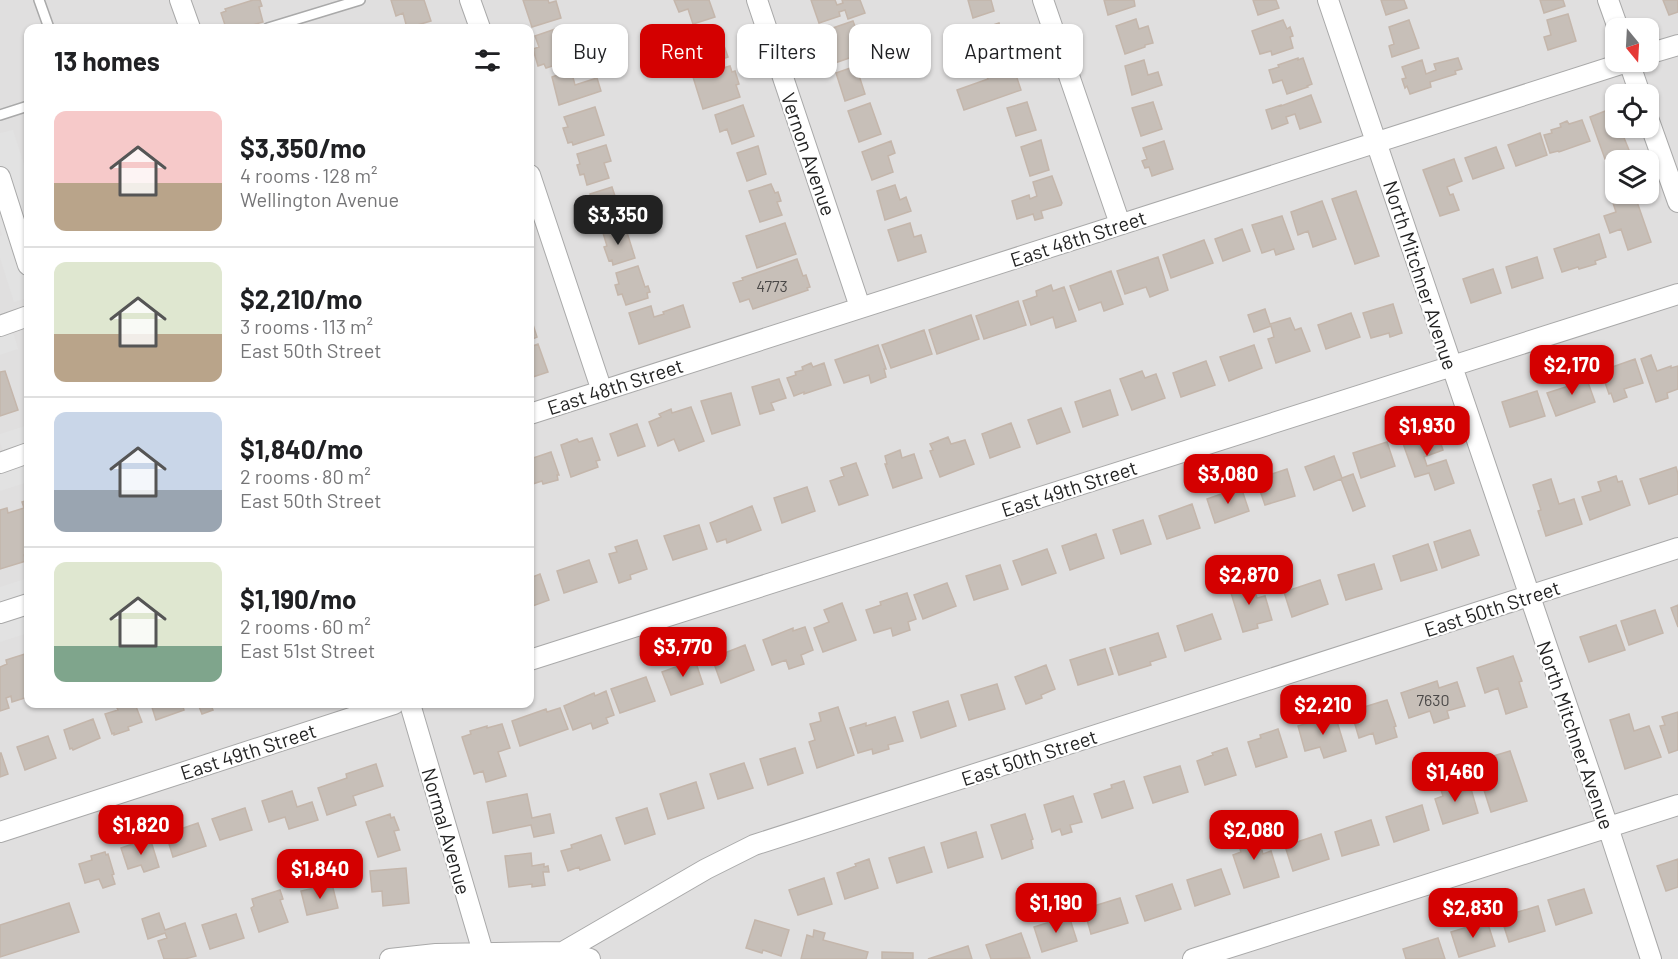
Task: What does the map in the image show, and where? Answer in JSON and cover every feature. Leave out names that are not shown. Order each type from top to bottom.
[{"type":"street","points":[[180,0],[189,24]]},
{"type":"street","points":[[470,0],[479,24]]},
{"type":"street","name":"Vernon Avenue","points":[[757,0],[860,307]]},
{"type":"street","points":[[1043,0],[1120,224]]},
{"type":"street","name":"North Mitchner Avenue","points":[[1328,0],[1608,827],[1650,959]]},
{"type":"street","points":[[1608,0],[1614,18]]},
{"type":"street","points":[[1659,51],[1678,45]]},
{"type":"street","name":"East 48th Street","points":[[534,413],[1605,69]]},
{"type":"street","points":[[1655,138],[1678,202]]},
{"type":"street","points":[[0,177],[5,212],[24,256]]},
{"type":"street","points":[[534,187],[603,391]]},
{"type":"street","name":"East 49th Street","points":[[534,659],[1678,294]]},
{"type":"street","points":[[0,326],[24,317]]},
{"type":"street","points":[[0,463],[24,454]]},
{"type":"street","name":"East 50th Street","points":[[390,959],[436,954],[484,956],[563,952],[706,869],[754,846],[1678,548]]},
{"type":"street","points":[[0,613],[24,605]]},
{"type":"street","name":"East 49th Street","points":[[0,832],[382,708]]},
{"type":"street","name":"Normal Avenue","points":[[411,708],[484,956]]},
{"type":"street","points":[[1193,959],[1678,805]]},
{"type":"street","points":[[563,952],[590,959]]},
{"type":"lane","points":[[39,0],[48,24]]},
{"type":"lane","points":[[322,0],[325,11]]},
{"type":"lane","points":[[281,24],[360,0]]},
{"type":"lane","points":[[0,115],[24,107]]},
{"type":"shaded area","points":[[0,0],[1678,0],[1678,959],[0,959]]},
{"type":"shaded area","points":[[13,130],[24,164],[24,299],[14,302],[0,258],[0,236],[2,235],[0,229],[0,133]]},
{"type":"shaded area","points":[[0,328],[14,335],[18,349],[0,355]]},
{"type":"shaded area","points":[[24,426],[24,483],[0,491],[0,454],[3,452],[0,434]]},
{"type":"shaded area","points":[[24,579],[24,634],[0,642],[0,587]]},
{"type":"building","points":[[260,0],[262,6],[259,7],[263,22],[225,24],[221,13],[226,11],[225,9]]},
{"type":"building","points":[[391,0],[424,0],[431,21],[406,24],[403,13],[396,16]]},
{"type":"building","points":[[523,0],[548,0],[549,3],[556,1],[561,18],[534,26],[534,24],[531,24]]},
{"type":"building","points":[[674,0],[709,0],[715,17],[693,24],[688,9],[679,12]]},
{"type":"building","points":[[811,0],[835,0],[837,5],[843,3],[842,0],[860,0],[865,13],[848,19],[845,10],[839,12],[840,16],[819,23]]},
{"type":"building","points":[[968,0],[991,0],[994,11],[973,18]]},
{"type":"building","points":[[1104,0],[1134,0],[1135,6],[1108,15]]},
{"type":"building","points":[[1253,0],[1276,0],[1279,8],[1258,15]]},
{"type":"building","points":[[1381,0],[1404,0],[1407,8],[1386,15]]},
{"type":"building","points":[[1540,0],[1563,0],[1565,6],[1544,13]]},
{"type":"building","points":[[1663,0],[1678,0],[1678,12],[1669,15]]},
{"type":"building","points":[[1568,14],[1576,41],[1548,50],[1544,37],[1551,35],[1547,20]]},
{"type":"building","points":[[1136,19],[1139,29],[1148,26],[1153,43],[1125,54],[1116,26]]},
{"type":"building","points":[[1283,20],[1287,29],[1290,27],[1293,48],[1272,55],[1271,51],[1260,54],[1252,31]]},
{"type":"building","points":[[1409,20],[1419,48],[1392,57],[1389,46],[1394,44],[1389,27]]},
{"type":"building","points":[[853,21],[854,24],[849,24],[849,58],[837,62],[837,26]]},
{"type":"building","points":[[552,30],[552,66],[546,68],[544,64],[538,66],[534,49],[539,47],[535,36]]},
{"type":"building","points":[[1298,58],[1298,60],[1303,58],[1312,84],[1287,94],[1282,80],[1273,83],[1269,70]]},
{"type":"building","points":[[1458,58],[1462,69],[1455,71],[1456,74],[1430,82],[1431,87],[1410,94],[1407,86],[1405,88],[1402,79],[1406,78],[1402,67],[1422,60],[1426,74],[1436,70],[1434,64]]},
{"type":"building","points":[[1144,60],[1148,75],[1158,72],[1162,85],[1132,95],[1125,66]]},
{"type":"building","points":[[730,66],[732,72],[735,71],[740,97],[703,109],[693,78],[725,78],[725,67]]},
{"type":"building","points":[[849,68],[849,78],[860,78],[865,94],[845,101],[837,73]]},
{"type":"building","points":[[552,78],[573,78],[575,85],[597,78],[601,91],[559,105]]},
{"type":"building","points":[[1017,78],[1021,90],[964,110],[957,90],[988,79]]},
{"type":"building","points":[[1311,95],[1321,122],[1300,129],[1295,114],[1286,117],[1288,123],[1272,129],[1266,110]]},
{"type":"building","points":[[1027,102],[1036,130],[1016,136],[1007,108]]},
{"type":"building","points":[[1153,102],[1162,129],[1141,136],[1132,108]]},
{"type":"building","points":[[870,103],[881,134],[859,142],[848,111]]},
{"type":"building","points":[[743,105],[754,136],[732,144],[727,129],[720,132],[715,115]]},
{"type":"building","points":[[595,107],[604,135],[573,145],[572,142],[568,143],[563,128],[568,127],[564,117]]},
{"type":"building","points":[[1605,111],[1605,138],[1624,138],[1629,150],[1605,150],[1605,159],[1590,117]]},
{"type":"building","points":[[1582,120],[1590,141],[1550,153],[1544,135],[1552,133],[1551,130],[1561,127],[1560,124],[1567,121],[1569,124]]},
{"type":"building","points":[[1540,133],[1547,155],[1516,166],[1508,145]]},
{"type":"building","points":[[1041,140],[1049,170],[1030,176],[1021,147]]},
{"type":"building","points":[[891,141],[895,153],[888,156],[893,172],[872,180],[862,152]]},
{"type":"building","points":[[1164,141],[1173,169],[1152,176],[1149,167],[1145,168],[1142,161],[1147,159],[1143,148]]},
{"type":"building","points":[[606,145],[611,161],[604,163],[609,178],[587,185],[584,174],[580,175],[577,154]]},
{"type":"building","points":[[758,146],[766,174],[747,181],[737,153]]},
{"type":"building","points":[[1496,147],[1504,168],[1473,179],[1465,158]]},
{"type":"building","points":[[1454,159],[1462,181],[1447,187],[1450,195],[1453,194],[1459,210],[1440,216],[1423,170]]},
{"type":"building","points":[[1052,176],[1061,205],[1041,211],[1043,218],[1035,220],[1033,214],[1017,219],[1012,201],[1029,195],[1030,199],[1037,196],[1033,182]]},
{"type":"building","points":[[771,184],[775,193],[778,192],[781,201],[777,202],[782,215],[760,222],[749,191]]},
{"type":"building","points":[[895,185],[900,200],[906,197],[911,211],[885,220],[877,191]]},
{"type":"building","points":[[612,187],[617,202],[624,200],[629,216],[600,225],[590,194]]},
{"type":"building","points":[[1356,191],[1379,256],[1355,264],[1332,199]]},
{"type":"building","points":[[1322,201],[1336,239],[1313,247],[1308,231],[1298,235],[1291,212]]},
{"type":"building","points":[[1613,204],[1638,204],[1651,242],[1628,250],[1621,229],[1610,233],[1604,216],[1616,212]]},
{"type":"building","points":[[1282,216],[1294,249],[1276,255],[1274,249],[1262,253],[1252,225]]},
{"type":"building","points":[[785,223],[796,254],[757,268],[746,236]]},
{"type":"building","points":[[910,223],[914,237],[921,235],[926,252],[898,261],[888,230]]},
{"type":"building","points":[[625,226],[635,258],[613,265],[604,247],[607,246],[603,233]]},
{"type":"building","points":[[1242,229],[1250,251],[1223,261],[1215,239]]},
{"type":"building","points":[[1599,234],[1606,257],[1595,261],[1596,264],[1562,272],[1554,249]]},
{"type":"building","points":[[1204,240],[1213,263],[1171,278],[1163,255]]},
{"type":"building","points":[[1158,257],[1168,290],[1150,297],[1146,287],[1125,294],[1117,271]]},
{"type":"building","points":[[1537,257],[1543,278],[1512,288],[1506,267]]},
{"type":"building","points":[[797,259],[803,276],[806,275],[810,287],[807,288],[808,290],[753,309],[749,299],[740,302],[733,283]]},
{"type":"building","points":[[638,266],[645,287],[648,286],[650,292],[647,293],[648,298],[626,305],[622,294],[618,295],[615,285],[619,284],[616,273]]},
{"type":"building","points":[[1493,269],[1501,293],[1471,303],[1463,279]]},
{"type":"building","points":[[1111,271],[1123,304],[1104,311],[1101,302],[1079,310],[1070,286]]},
{"type":"building","points":[[1051,285],[1053,291],[1064,287],[1076,321],[1056,328],[1053,317],[1031,325],[1023,301],[1037,296],[1036,291]]},
{"type":"building","points":[[1018,301],[1026,325],[984,339],[976,316]]},
{"type":"building","points":[[1393,304],[1402,333],[1390,337],[1389,333],[1371,338],[1363,313]]},
{"type":"building","points":[[683,305],[690,327],[639,344],[629,313],[651,306],[654,317]]},
{"type":"building","points":[[1265,309],[1270,324],[1290,318],[1295,330],[1301,328],[1310,351],[1276,363],[1268,339],[1274,337],[1271,326],[1254,332],[1248,315]]},
{"type":"building","points":[[1351,313],[1360,337],[1326,349],[1318,325]]},
{"type":"building","points":[[971,315],[979,339],[937,354],[929,330]]},
{"type":"building","points":[[924,330],[932,354],[891,368],[882,345]]},
{"type":"building","points":[[538,344],[548,372],[534,377],[534,346]]},
{"type":"building","points":[[878,345],[886,369],[884,369],[886,377],[871,383],[869,375],[844,383],[835,360]]},
{"type":"building","points":[[1254,345],[1262,368],[1229,381],[1220,357]]},
{"type":"building","points":[[1651,355],[1657,371],[1678,366],[1678,389],[1667,393],[1668,398],[1656,402],[1641,359]]},
{"type":"building","points":[[1635,359],[1643,383],[1624,389],[1627,397],[1614,402],[1601,371]]},
{"type":"building","points":[[1206,361],[1215,385],[1181,397],[1173,373]]},
{"type":"building","points":[[811,363],[813,367],[824,363],[831,385],[794,396],[787,378],[796,375],[795,372],[803,370],[802,367]]},
{"type":"building","points":[[5,371],[18,410],[0,416],[0,372]]},
{"type":"building","points":[[1142,371],[1145,378],[1156,374],[1165,398],[1132,410],[1120,379]]},
{"type":"building","points":[[1585,374],[1595,402],[1556,416],[1547,393],[1575,384],[1573,378]]},
{"type":"building","points":[[779,379],[786,398],[771,403],[774,410],[760,414],[752,387]]},
{"type":"building","points":[[1110,390],[1118,415],[1083,427],[1075,402]]},
{"type":"building","points":[[1537,391],[1545,416],[1510,427],[1502,402]]},
{"type":"building","points":[[731,393],[740,425],[712,434],[701,401]]},
{"type":"building","points":[[691,407],[704,441],[679,451],[674,439],[658,446],[649,422],[661,417],[659,414],[671,409],[672,413]]},
{"type":"building","points":[[1061,408],[1070,432],[1037,444],[1028,420]]},
{"type":"building","points":[[1011,423],[1020,447],[990,458],[982,434]]},
{"type":"building","points":[[637,424],[645,446],[618,456],[610,434]]},
{"type":"building","points":[[1435,426],[1443,450],[1424,457],[1427,466],[1446,460],[1454,483],[1435,490],[1429,473],[1415,477],[1401,438]]},
{"type":"building","points":[[948,437],[951,444],[965,440],[974,464],[940,477],[930,451],[933,450],[930,444]]},
{"type":"building","points":[[592,438],[600,460],[596,461],[598,467],[571,477],[561,445],[577,439],[579,442]]},
{"type":"building","points":[[1387,442],[1395,466],[1361,478],[1353,453]]},
{"type":"building","points":[[900,450],[902,458],[914,454],[922,478],[893,488],[885,464],[887,464],[885,456]]},
{"type":"building","points":[[551,452],[559,475],[557,475],[558,480],[534,484],[534,458]]},
{"type":"building","points":[[1334,456],[1342,478],[1353,474],[1365,506],[1353,511],[1341,479],[1314,490],[1305,467]]},
{"type":"building","points":[[856,463],[868,495],[839,505],[830,481],[844,476],[841,468]]},
{"type":"building","points":[[1676,467],[1678,494],[1649,504],[1640,479]]},
{"type":"building","points":[[1287,469],[1295,496],[1265,505],[1257,482]]},
{"type":"building","points":[[1616,476],[1618,482],[1622,481],[1630,505],[1590,520],[1582,497],[1601,491],[1598,482]]},
{"type":"building","points":[[1551,479],[1559,504],[1574,499],[1582,524],[1546,536],[1533,485]]},
{"type":"building","points":[[807,487],[815,511],[782,523],[774,498]]},
{"type":"building","points":[[1241,487],[1249,511],[1215,523],[1207,499]]},
{"type":"building","points":[[1192,504],[1200,528],[1167,539],[1159,516]]},
{"type":"building","points":[[752,506],[761,530],[727,543],[726,539],[717,542],[710,523]]},
{"type":"building","points":[[7,508],[8,513],[24,508],[24,562],[0,569],[0,510]]},
{"type":"building","points":[[1143,520],[1151,544],[1121,554],[1113,530]]},
{"type":"building","points":[[699,525],[707,549],[673,560],[664,536]]},
{"type":"building","points":[[1470,530],[1479,555],[1442,568],[1434,542]]},
{"type":"building","points":[[1096,534],[1104,558],[1070,570],[1062,546]]},
{"type":"building","points":[[637,540],[647,569],[630,575],[631,579],[619,583],[609,554],[617,552],[615,547]]},
{"type":"building","points":[[1428,544],[1437,570],[1401,581],[1393,556]]},
{"type":"building","points":[[1047,549],[1056,573],[1022,585],[1013,561]]},
{"type":"building","points":[[589,560],[597,582],[564,593],[557,571]]},
{"type":"building","points":[[1374,564],[1382,589],[1346,600],[1338,575]]},
{"type":"building","points":[[1000,565],[1008,589],[974,600],[966,576]]},
{"type":"building","points":[[540,574],[549,600],[534,606],[534,576]]},
{"type":"building","points":[[1243,579],[1245,589],[1254,587],[1257,598],[1265,596],[1272,620],[1257,624],[1258,628],[1243,632],[1230,583]]},
{"type":"building","points":[[1320,580],[1328,604],[1292,617],[1284,592]]},
{"type":"building","points":[[947,583],[956,606],[923,619],[914,595]]},
{"type":"building","points":[[907,593],[916,619],[908,622],[910,630],[893,636],[891,628],[874,633],[866,610],[881,605],[880,602]]},
{"type":"building","points":[[842,603],[856,640],[823,652],[814,628],[829,622],[824,610]]},
{"type":"building","points":[[1678,605],[1678,627],[1671,608]]},
{"type":"building","points":[[1655,610],[1663,633],[1629,645],[1621,621]]},
{"type":"building","points":[[1212,614],[1221,639],[1185,651],[1177,626]]},
{"type":"building","points":[[1616,625],[1625,650],[1589,662],[1580,637]]},
{"type":"building","points":[[805,627],[813,650],[801,655],[804,664],[789,669],[786,660],[772,665],[763,640],[793,628],[793,631]]},
{"type":"building","points":[[1158,633],[1166,657],[1150,662],[1151,665],[1119,675],[1110,648]]},
{"type":"building","points":[[745,645],[754,670],[721,683],[712,658]]},
{"type":"building","points":[[1105,649],[1113,674],[1078,685],[1070,660]]},
{"type":"building","points":[[24,654],[24,698],[12,702],[11,696],[6,698],[9,708],[0,711],[0,667],[7,664],[6,660]]},
{"type":"building","points":[[1513,656],[1522,681],[1519,682],[1527,707],[1506,714],[1498,688],[1485,693],[1477,668]]},
{"type":"building","points":[[695,660],[703,684],[671,695],[662,672]]},
{"type":"building","points":[[1046,665],[1055,689],[1041,695],[1042,698],[1026,704],[1015,677]]},
{"type":"building","points":[[646,677],[655,701],[620,713],[611,689]]},
{"type":"building","points":[[1437,681],[1439,688],[1457,682],[1465,706],[1447,711],[1449,718],[1434,723],[1430,711],[1409,718],[1401,693]]},
{"type":"building","points":[[997,684],[1005,709],[969,720],[961,695]]},
{"type":"building","points":[[606,691],[614,715],[606,718],[608,723],[593,729],[591,723],[573,730],[564,706],[594,693],[595,696]]},
{"type":"building","points":[[1387,700],[1396,726],[1394,727],[1397,737],[1376,744],[1373,733],[1359,738],[1351,711]]},
{"type":"building","points":[[948,701],[956,726],[921,738],[913,712]]},
{"type":"building","points":[[838,707],[854,755],[817,768],[809,742],[815,740],[810,724],[821,721],[819,713]]},
{"type":"building","points":[[117,708],[137,708],[142,722],[128,727],[129,730],[112,734],[105,714],[118,710]]},
{"type":"building","points":[[152,708],[183,708],[184,710],[156,720]]},
{"type":"building","points":[[200,708],[212,708],[213,710],[202,714]]},
{"type":"building","points":[[560,708],[568,729],[520,746],[512,721],[546,709],[547,712]]},
{"type":"building","points":[[1678,712],[1678,750],[1669,753],[1660,726],[1665,725],[1662,717]]},
{"type":"building","points":[[1629,714],[1634,731],[1649,726],[1661,757],[1625,769],[1610,720]]},
{"type":"building","points":[[1335,715],[1346,751],[1324,758],[1320,747],[1305,751],[1298,726]]},
{"type":"building","points":[[895,717],[903,741],[888,745],[889,749],[873,754],[872,749],[858,753],[850,728],[866,723],[866,726]]},
{"type":"building","points":[[93,719],[100,738],[73,750],[70,749],[64,730]]},
{"type":"building","points":[[502,724],[510,748],[498,752],[506,776],[486,782],[483,771],[474,774],[462,737],[471,734],[470,731]]},
{"type":"building","points":[[1278,729],[1287,757],[1256,767],[1248,742]]},
{"type":"building","points":[[48,736],[56,758],[25,770],[17,747]]},
{"type":"building","points":[[795,748],[803,773],[768,785],[760,759]]},
{"type":"building","points":[[1227,748],[1236,775],[1205,785],[1197,761]]},
{"type":"building","points":[[1510,751],[1527,801],[1491,812],[1483,787],[1498,783],[1490,757]]},
{"type":"building","points":[[0,753],[8,774],[0,777]]},
{"type":"building","points":[[744,763],[753,788],[718,799],[710,774]]},
{"type":"building","points":[[376,764],[383,786],[353,796],[356,805],[327,815],[318,788],[347,778],[346,774]]},
{"type":"building","points":[[1180,766],[1188,792],[1153,803],[1144,777]]},
{"type":"building","points":[[1124,781],[1133,808],[1102,818],[1094,794]]},
{"type":"building","points":[[1457,781],[1461,792],[1471,789],[1478,813],[1443,824],[1435,799],[1443,796],[1440,787]]},
{"type":"building","points":[[696,782],[704,808],[668,819],[660,794]]},
{"type":"building","points":[[292,791],[297,807],[312,802],[318,820],[289,829],[285,817],[269,822],[262,801]]},
{"type":"building","points":[[527,794],[532,818],[550,814],[554,833],[534,837],[531,825],[493,833],[487,802]]},
{"type":"building","points":[[1073,796],[1082,822],[1070,825],[1072,832],[1062,835],[1060,829],[1052,832],[1044,805]]},
{"type":"building","points":[[1422,805],[1429,830],[1394,842],[1386,817]]},
{"type":"building","points":[[245,808],[252,830],[220,840],[212,819]]},
{"type":"building","points":[[647,808],[655,834],[625,844],[616,818]]},
{"type":"building","points":[[390,814],[391,818],[394,817],[399,830],[394,831],[400,850],[378,857],[366,822]]},
{"type":"building","points":[[1025,814],[1033,839],[1031,840],[1033,848],[1002,859],[991,825]]},
{"type":"building","points":[[1371,820],[1379,845],[1342,856],[1335,832]]},
{"type":"building","points":[[198,823],[206,846],[173,857],[166,834]]},
{"type":"building","points":[[1256,830],[1263,854],[1271,851],[1279,877],[1244,888],[1233,855],[1241,852],[1236,837]]},
{"type":"building","points":[[976,832],[983,857],[948,868],[941,843]]},
{"type":"building","points":[[1321,834],[1329,859],[1293,871],[1285,846]]},
{"type":"building","points":[[601,835],[610,860],[580,870],[579,867],[568,871],[561,851],[572,848],[571,845]]},
{"type":"building","points":[[150,838],[159,867],[144,872],[141,865],[128,869],[121,848]]},
{"type":"building","points":[[924,847],[932,872],[897,883],[889,858]]},
{"type":"building","points":[[105,852],[106,855],[108,854],[115,884],[103,888],[99,879],[85,883],[79,864],[92,860],[91,856]]},
{"type":"building","points":[[531,853],[532,866],[544,864],[544,867],[548,866],[549,872],[543,872],[545,885],[509,887],[505,856]]},
{"type":"building","points":[[869,859],[878,888],[845,899],[837,873]]},
{"type":"building","points":[[1678,859],[1678,887],[1666,891],[1657,866]]},
{"type":"building","points":[[406,868],[409,903],[383,906],[382,891],[372,892],[370,871]]},
{"type":"building","points":[[1221,869],[1230,894],[1195,906],[1187,880]]},
{"type":"building","points":[[824,878],[832,904],[798,915],[789,890]]},
{"type":"building","points":[[332,884],[338,908],[307,915],[301,891]]},
{"type":"building","points":[[1172,884],[1181,909],[1145,921],[1136,896]]},
{"type":"building","points":[[1584,889],[1592,913],[1556,925],[1548,900]]},
{"type":"building","points":[[280,890],[283,899],[280,900],[288,922],[259,932],[251,908],[254,906],[252,899]]},
{"type":"building","points":[[1120,898],[1128,923],[1091,934],[1084,909]]},
{"type":"building","points":[[69,903],[79,932],[0,957],[0,925]]},
{"type":"building","points":[[1538,906],[1545,931],[1509,942],[1501,917]]},
{"type":"building","points":[[159,913],[165,930],[185,923],[196,956],[185,959],[164,959],[158,941],[167,938],[165,933],[148,939],[142,919]]},
{"type":"building","points":[[236,914],[244,938],[210,949],[202,925]]},
{"type":"building","points":[[1069,916],[1077,941],[1042,952],[1034,927]]},
{"type":"building","points":[[755,920],[789,930],[781,956],[763,950],[762,953],[746,948]]},
{"type":"building","points":[[1487,921],[1495,946],[1459,957],[1451,932]]},
{"type":"building","points":[[814,930],[825,933],[823,940],[868,952],[866,959],[801,959],[807,935],[813,937]]},
{"type":"building","points":[[1021,933],[1030,958],[991,959],[986,945]]},
{"type":"building","points":[[1438,938],[1445,959],[1406,959],[1403,949]]},
{"type":"building","points":[[968,946],[972,959],[928,959]]},
{"type":"building","points":[[882,952],[913,953],[913,959],[882,959]]}]
